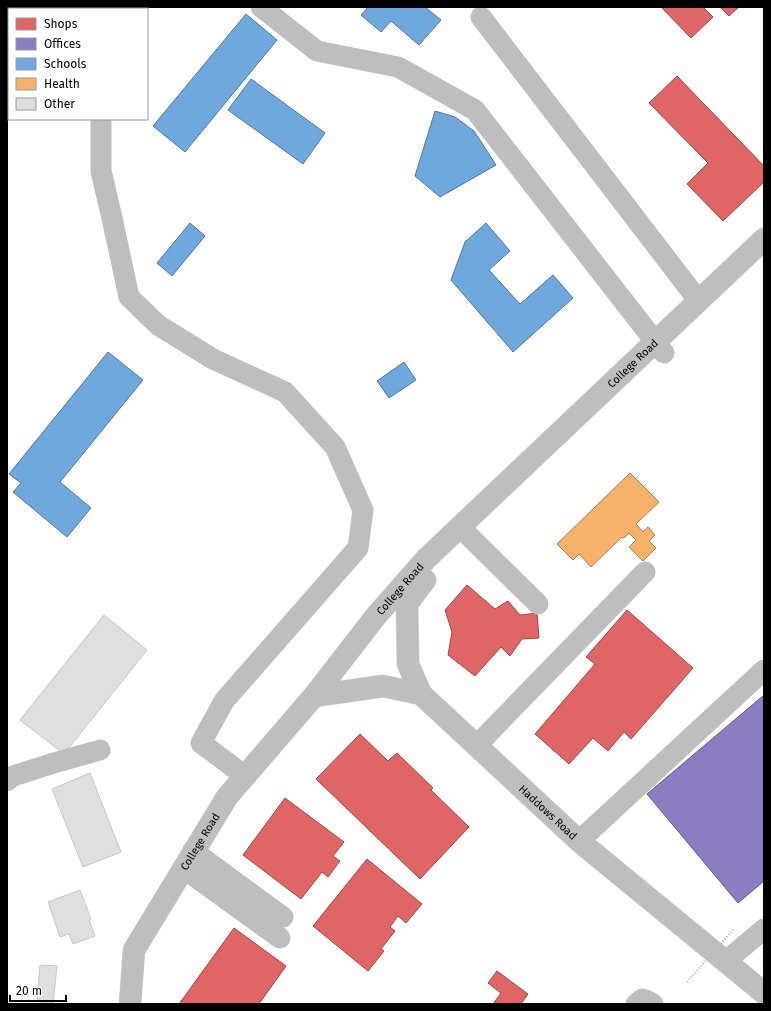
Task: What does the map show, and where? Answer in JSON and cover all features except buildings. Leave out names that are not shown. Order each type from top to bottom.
[{"type":"main road","name":"College Road","points":[[421,694],[408,664],[407,604],[434,569],[659,347],[698,300],[764,239]]},
{"type":"main road","name":"College Road","points":[[130,1004],[134,950],[227,797],[314,696],[376,616],[426,559],[659,347],[764,259]]},
{"type":"main road","points":[[314,696],[383,686],[421,694]]},
{"type":"main road","name":"Haddows Road","points":[[421,694],[579,842],[764,993]]},
{"type":"street","points":[[261,7],[317,51],[398,67],[475,110],[659,347]]},
{"type":"street","points":[[481,17],[698,300]]},
{"type":"street","points":[[101,120],[101,171],[129,297],[158,325],[170,333],[213,359],[285,392],[335,447],[363,510],[358,548],[224,701],[202,743],[245,776]]},
{"type":"street","points":[[469,536],[538,604]]},
{"type":"street","points":[[476,746],[645,572]]},
{"type":"street","points":[[579,842],[764,670]]},
{"type":"street","points":[[7,781],[13,776],[100,750]]},
{"type":"street","points":[[188,860],[283,917]]},
{"type":"street","points":[[188,860],[280,938]]},
{"type":"street","points":[[726,961],[764,929]]},
{"type":"street","points":[[636,1004],[642,999],[652,1004]]},
{"type":"path","points":[[687,982],[734,929]]}]
